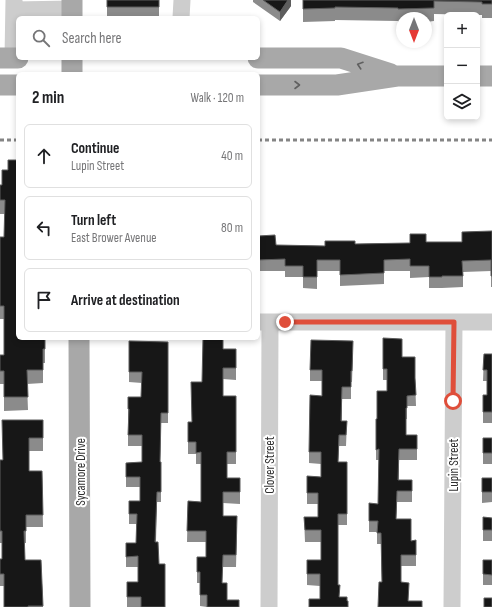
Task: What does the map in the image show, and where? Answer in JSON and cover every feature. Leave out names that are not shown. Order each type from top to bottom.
[{"type":"main road","points":[[260,58],[341,58],[398,76]]},
{"type":"main road","points":[[72,60],[72,72]]},
{"type":"main road","points":[[260,85],[337,85],[398,76],[444,76]]},
{"type":"main road","points":[[480,76],[492,76]]},
{"type":"main road","points":[[0,85],[16,85]]},
{"type":"main road","name":"Sycamore Drive","points":[[79,340],[80,607]]},
{"type":"street","points":[[10,58],[14,5],[72,9]]},
{"type":"street","points":[[264,322],[492,322]]},
{"type":"street","name":"Clover Street","points":[[264,322],[269,607]]},
{"type":"street","name":"Lupin Street","points":[[452,607],[454,322]]},
{"type":"building","points":[[107,0],[159,0],[159,7],[107,7]]},
{"type":"building","points":[[263,0],[288,0],[280,12]]},
{"type":"building","points":[[303,0],[492,0],[492,4],[482,4],[482,2],[434,1],[434,8],[398,9],[335,7],[303,9]]},
{"type":"building","points":[[8,160],[16,160],[16,340],[45,340],[45,349],[43,349],[43,370],[27,370],[28,397],[4,397],[4,371],[0,371],[0,355],[4,355],[4,306],[0,306],[0,237],[4,237],[5,200],[0,200],[0,185],[2,185],[2,170],[8,170]]},
{"type":"building","points":[[492,231],[492,276],[491,260],[462,261],[463,276],[429,277],[429,266],[410,266],[410,259],[384,260],[384,273],[340,275],[340,260],[317,260],[317,277],[303,277],[303,266],[285,266],[285,259],[260,260],[260,236],[275,235],[276,245],[325,246],[325,241],[355,241],[355,244],[410,243],[410,234],[426,234],[426,242],[462,242],[462,232]]},
{"type":"building","points":[[383,338],[402,339],[402,357],[415,357],[416,395],[407,396],[406,435],[417,435],[417,449],[399,449],[398,480],[412,480],[412,491],[397,491],[396,519],[411,519],[411,541],[416,540],[416,555],[401,555],[401,582],[409,583],[408,601],[422,601],[422,607],[378,607],[379,582],[382,582],[381,533],[377,533],[378,521],[369,521],[369,503],[378,504],[379,449],[376,450],[377,391],[387,391],[387,369],[383,369]]},
{"type":"building","points":[[203,340],[223,340],[223,349],[236,349],[236,368],[223,368],[223,396],[236,396],[236,452],[227,452],[227,478],[240,478],[240,492],[223,492],[223,516],[237,516],[236,555],[223,555],[222,583],[227,583],[227,600],[239,600],[239,607],[207,607],[207,595],[200,595],[200,572],[197,572],[197,557],[206,557],[206,531],[187,531],[188,501],[201,502],[201,452],[196,453],[196,442],[188,442],[188,422],[192,422],[191,382],[202,382]]},
{"type":"building","points":[[311,340],[353,341],[351,387],[342,387],[341,421],[347,421],[346,435],[339,435],[338,462],[347,462],[347,514],[338,514],[338,585],[340,585],[339,597],[347,597],[348,607],[309,607],[309,599],[320,599],[320,574],[307,574],[307,560],[321,560],[321,530],[305,530],[304,517],[318,517],[318,493],[307,493],[307,476],[321,477],[321,452],[309,452],[310,395],[322,396],[322,370],[310,370]]},
{"type":"building","points":[[129,341],[168,342],[168,413],[161,413],[161,492],[157,492],[155,542],[158,542],[159,564],[165,564],[165,607],[141,607],[141,597],[127,597],[127,582],[138,582],[138,556],[126,557],[126,543],[136,543],[137,514],[129,514],[129,501],[140,501],[140,477],[126,477],[126,463],[142,462],[142,435],[128,435],[128,397],[141,397],[142,372],[129,372]]},
{"type":"building","points":[[484,354],[492,354],[492,412],[483,412],[483,395],[487,395],[487,370],[483,370]]},
{"type":"building","points":[[2,420],[43,420],[43,438],[29,438],[29,471],[42,471],[43,515],[26,515],[26,531],[24,531],[25,560],[41,560],[43,606],[4,607],[4,574],[0,574],[0,559],[2,559],[2,531],[0,531],[0,460],[3,460]]},
{"type":"building","points":[[483,438],[492,438],[492,453],[483,453]]},
{"type":"building","points":[[482,478],[492,478],[492,492],[482,492]]},
{"type":"building","points":[[483,517],[492,518],[492,530],[483,530]]},
{"type":"building","points":[[483,560],[492,560],[492,575],[483,574]]},
{"type":"building","points":[[484,598],[492,598],[492,607],[484,607]]},
{"type":"railway","points":[[0,140],[16,140]]},
{"type":"railway","points":[[260,140],[492,140]]},
{"type":"route","points":[[285,322],[454,322],[453,401]]}]
